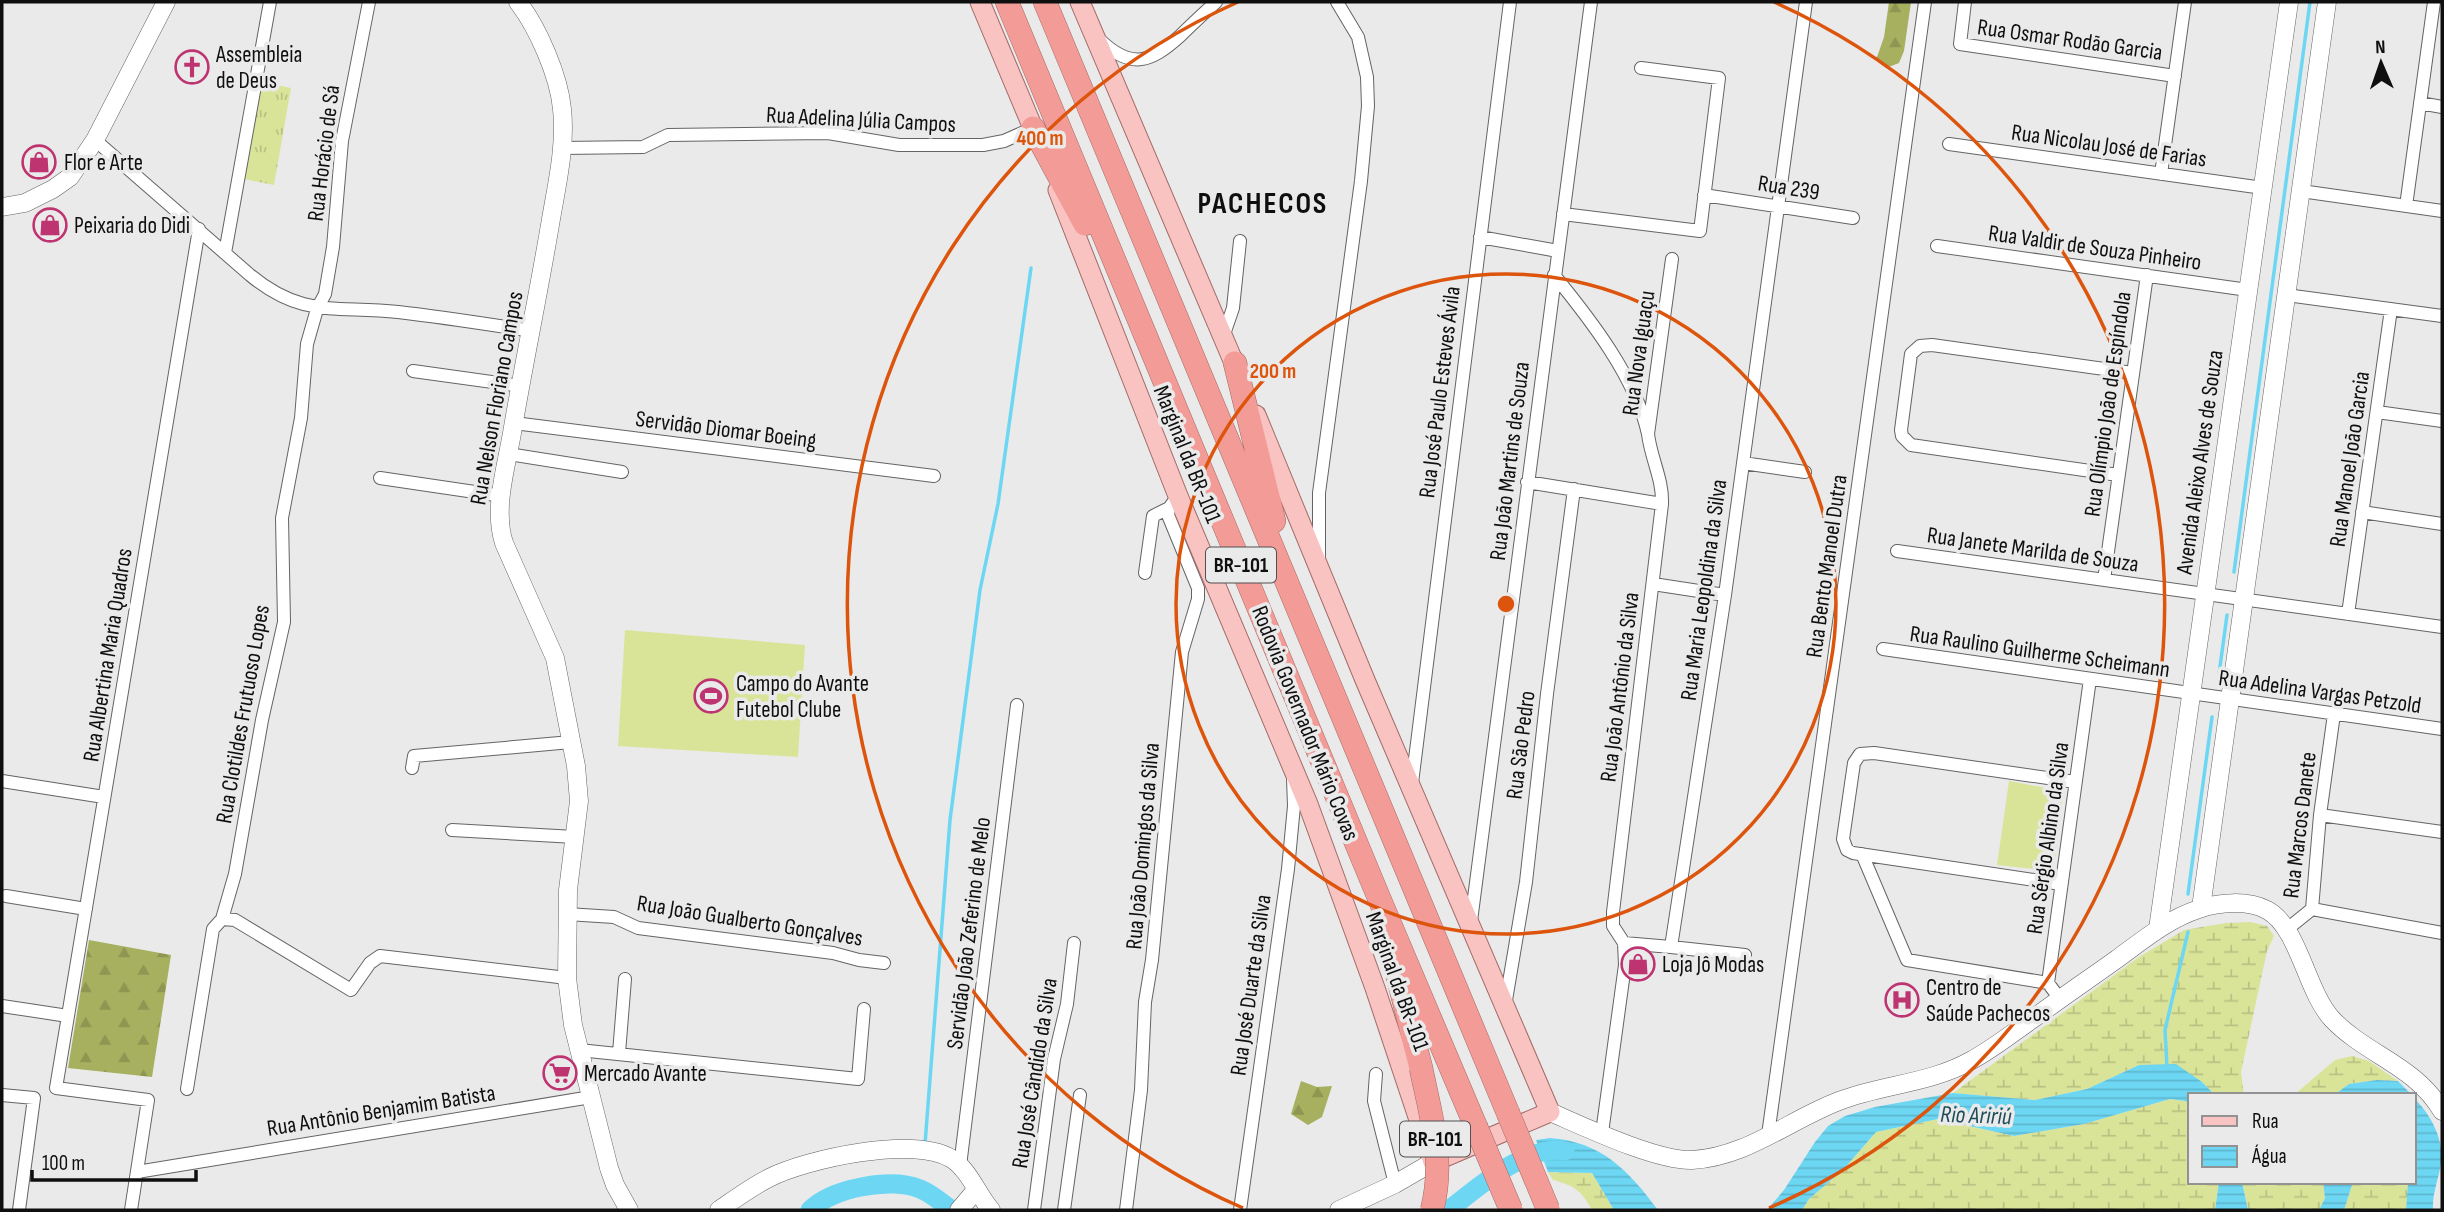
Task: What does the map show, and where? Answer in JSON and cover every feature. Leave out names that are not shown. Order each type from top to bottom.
[{"type":"highway","name":"Rodovia Governador Mário Covas","points":[[1007,2],[1511,1210]]},
{"type":"highway","name":"Rodovia Governador Mário Covas","points":[[1045,2],[1548,1210]]},
{"type":"highway","points":[[1033,128],[1147,340]]},
{"type":"highway","points":[[1235,363],[1291,592]]},
{"type":"highway","name":"BR-101","points":[[1379,898],[1421,1068],[1439,1165],[1438,1188],[1432,1210]]},
{"type":"main road","name":"Marginal da BR-101","points":[[980,2],[1033,128],[1173,502],[1292,765],[1375,988],[1433,1162]]},
{"type":"main road","points":[[1080,2],[1550,1112],[1433,1162]]},
{"type":"street","points":[[2,207],[25,203],[70,177],[95,140],[166,2]]},
{"type":"street","points":[[225,253],[270,2]]},
{"type":"street","name":"Rua Horácio de Sá","points":[[317,309],[325,293],[333,247],[345,119],[369,2]]},
{"type":"street","name":"Rua Nelson Floriano Campos","points":[[518,2],[547,55],[560,95],[563,125],[532,331],[499,515],[502,534],[555,657],[571,742],[579,795],[567,914],[570,1012],[609,1168],[629,1210]]},
{"type":"street","points":[[1094,35],[1124,58],[1149,58],[1161,53],[1216,2]]},
{"type":"street","points":[[1319,568],[1319,493],[1361,181],[1368,106],[1367,76],[1358,37],[1337,2]]},
{"type":"street","name":"Rua José Paulo Esteves Ávila","points":[[1411,787],[1510,2]]},
{"type":"street","name":"Rua João Martins de Souza","points":[[1471,926],[1591,2]]},
{"type":"street","name":"Rua Maria Leopoldina da Silva","points":[[1671,947],[1725,596],[1806,2]]},
{"type":"street","name":"Rua Bento Manoel Dutra","points":[[1769,1135],[1924,2]]},
{"type":"street","name":"Rua Osmar Rodão Garcia","points":[[1965,2],[1959,44],[2175,76]]},
{"type":"street","points":[[2161,174],[2185,2]]},
{"type":"street","name":"Avenida Aleixo Alves de Souza","points":[[2158,929],[2289,2]]},
{"type":"street","points":[[2201,908],[2327,2]]},
{"type":"street","points":[[2406,206],[2434,2],[2442,3]]},
{"type":"street","points":[[1563,214],[1700,231],[1711,196],[1719,78],[1641,68]]},
{"type":"street","points":[[2420,103],[2442,107]]},
{"type":"street","name":"Rua Adelina Júlia Campos","points":[[561,148],[643,147],[668,135],[828,133],[899,145],[984,145],[1004,141],[1033,128]]},
{"type":"street","points":[[95,140],[272,292],[317,309],[397,312],[532,331]]},
{"type":"street","name":"Rua Nicolau José de Farias","points":[[1949,144],[2263,188]]},
{"type":"street","points":[[2301,191],[2442,211]]},
{"type":"street","name":"Rua 239","points":[[1711,196],[1853,218]]},
{"type":"street","name":"Rua Albertina Maria Quadros","points":[[137,1172],[148,1100],[56,1088],[199,229]]},
{"type":"street","points":[[1480,237],[1558,251]]},
{"type":"street","points":[[1223,337],[1233,309],[1240,241]]},
{"type":"street","name":"Rua Valdir de Souza Pinheiro","points":[[1937,246],[2248,290]]},
{"type":"street","name":"Rua Nova Iguaçu","points":[[1648,434],[1672,258]]},
{"type":"street","name":"Rua Nova Iguaçu","points":[[1554,275],[1583,310],[1604,342],[1640,404],[1648,434]]},
{"type":"street","name":"Rua Olímpio João de Espíndola","points":[[2104,580],[2147,275]]},
{"type":"street","points":[[2287,295],[2442,316]]},
{"type":"street","name":"Rua Clotildes Frutuoso Lopes","points":[[187,1089],[213,929],[222,919],[235,874],[247,796],[284,622],[282,519],[301,418],[307,344],[317,309]]},
{"type":"street","name":"Rua Manoel João Garcia","points":[[2348,614],[2392,309]]},
{"type":"street","points":[[2119,475],[1917,447],[1907,442],[1901,430],[1908,379],[1912,354],[1920,346],[1933,345],[2133,373]]},
{"type":"street","points":[[413,371],[521,386]]},
{"type":"street","points":[[2377,412],[2442,421]]},
{"type":"street","name":"Servidão Diomar Boeing","points":[[514,423],[934,476]]},
{"type":"street","name":"Rua João Antônio da Silva","points":[[1624,943],[1613,926],[1613,912],[1662,504],[1661,481],[1651,455],[1648,434]]},
{"type":"street","points":[[508,454],[622,472]]},
{"type":"street","points":[[1743,463],[1805,472]]},
{"type":"street","points":[[380,478],[502,496]]},
{"type":"street","points":[[1527,482],[1662,504]]},
{"type":"street","name":"Rua São Pedro","points":[[1505,1006],[1526,882],[1546,694],[1574,489]]},
{"type":"street","points":[[1145,573],[1153,516],[1173,502]]},
{"type":"street","name":"Rua João Domingos da Silva","points":[[1126,1210],[1141,1090],[1145,1002],[1153,950],[1182,652],[1199,588],[1168,515],[1173,502]]},
{"type":"street","points":[[2362,512],[2442,524]]},
{"type":"street","name":"Rua Janete Marilda de Souza","points":[[1896,551],[2442,627]]},
{"type":"street","points":[[1653,584],[1725,596]]},
{"type":"street","name":"Rua Raulino Guilherme Scheimann","points":[[1883,649],[2191,694]]},
{"type":"street","name":"Rua Sérgio Albino da Silva","points":[[2048,983],[2090,679]]},
{"type":"street","name":"Rua Adelina Vargas Petzold","points":[[2191,694],[2442,729]]},
{"type":"street","name":"Servidão João Zeferino de Melo","points":[[960,1166],[1017,705]]},
{"type":"street","name":"Rua Marcos Danete","points":[[2286,930],[2312,909],[2320,816],[2334,714]]},
{"type":"street","points":[[412,768],[414,756],[571,742]]},
{"type":"street","points":[[2062,884],[1861,854],[1847,850],[1843,839],[1854,763],[1860,754],[1874,753],[2076,782]]},
{"type":"street","name":"Rua José Duarte da Silva","points":[[1240,1210],[1287,869],[1294,806],[1292,765]]},
{"type":"street","points":[[2,780],[104,797]]},
{"type":"street","points":[[2320,816],[2442,832]]},
{"type":"street","points":[[452,830],[575,837]]},
{"type":"street","points":[[1861,854],[1907,960],[2048,983],[2060,999]]},
{"type":"street","points":[[6,896],[86,909]]},
{"type":"street","points":[[1550,1112],[1668,1158],[1690,1160],[1743,1150],[1839,1101],[1924,1081],[1954,1070],[1991,1048],[2158,929],[2201,908],[2239,904],[2254,905],[2278,918],[2315,994],[2333,1020],[2410,1073],[2428,1091],[2442,1111]]},
{"type":"street","points":[[2312,909],[2442,933]]},
{"type":"street","name":"Rua João Gualberto Gonçalves","points":[[567,914],[614,917],[638,928],[833,953],[884,963]]},
{"type":"street","points":[[222,919],[235,920],[351,990],[370,963],[380,956],[567,978]]},
{"type":"street","name":"Rua José Cândido da Silva","points":[[1034,1210],[1054,1059],[1070,987],[1074,943]]},
{"type":"street","points":[[1602,1133],[1625,965],[1624,943],[1745,955]]},
{"type":"street","points":[[619,1054],[625,979]]},
{"type":"street","points":[[2,1006],[68,1016]]},
{"type":"street","points":[[579,1049],[858,1079],[864,1009]]},
{"type":"street","points":[[1376,1074],[1374,1101],[1395,1184]]},
{"type":"street","points":[[2,1095],[34,1098],[19,1210]]},
{"type":"street","points":[[1064,1210],[1080,1095]]},
{"type":"street","name":"Rua Antônio Benjamim Batista","points":[[137,1172],[591,1097]]},
{"type":"street","points":[[719,1210],[770,1177],[790,1169],[885,1149],[922,1149],[944,1155],[960,1166],[967,1200],[991,1210]]},
{"type":"street","points":[[1339,1210],[1395,1184],[1433,1162]]},
{"type":"street","points":[[131,1210],[137,1172]]},
{"type":"green space","points":[[1889,2],[1911,2],[1904,51],[1899,63],[1886,68],[1876,60],[1884,37]]},
{"type":"green space","points":[[261,82],[291,88],[274,185],[244,179]]},
{"type":"green space","name":"Campo do Avante Futebol Clube","points":[[625,630],[805,645],[798,757],[618,746]]},
{"type":"green space","points":[[2009,781],[2063,791],[2052,871],[1997,865]]},
{"type":"green space","points":[[2250,922],[2267,926],[2274,936],[2267,951],[2241,1072],[2244,1093],[2213,1093],[2202,1082],[2139,1065],[2087,1089],[2035,1100],[1953,1093],[2139,957],[2184,930]]},
{"type":"green space","points":[[89,940],[171,955],[152,1077],[68,1068]]},
{"type":"green space","points":[[2352,1056],[2369,1061],[2398,1081],[2377,1080],[2349,1084],[2337,1093],[2296,1093],[2335,1060]]},
{"type":"green space","points":[[1301,1081],[1317,1087],[1332,1086],[1322,1117],[1308,1125],[1291,1114]]},
{"type":"green space","points":[[2170,1099],[2188,1103],[2188,1184],[2219,1184],[2215,1210],[1802,1210],[1809,1199],[1843,1170],[1876,1132],[1938,1119],[2014,1136],[2084,1124]]},
{"type":"green space","points":[[1548,1172],[1592,1173],[1614,1210],[1592,1210],[1577,1190],[1553,1180]]},
{"type":"green space","points":[[2242,1184],[2323,1184],[2325,1198],[2319,1210],[2248,1210]]},
{"type":"green space","points":[[2352,1184],[2408,1184],[2406,1210],[2344,1210]]},
{"type":"water","points":[[2176,1064],[2213,1093],[2188,1093],[2188,1103],[2170,1099],[2084,1124],[2014,1136],[1938,1119],[1876,1132],[1843,1170],[1809,1199],[1802,1210],[1767,1210],[1828,1126],[1845,1116],[1875,1107],[1953,1093],[2035,1100],[2087,1089],[2139,1065]]},
{"type":"water","points":[[2377,1080],[2398,1081],[2410,1093],[2337,1093],[2349,1084]]},
{"type":"water","points":[[2416,1100],[2438,1135],[2441,1162],[2433,1210],[2406,1210],[2408,1184],[2416,1184]]},
{"type":"water","points":[[1550,1138],[1585,1145],[1599,1152],[1636,1182],[1658,1210],[1614,1210],[1592,1173],[1548,1172],[1536,1140]]},
{"type":"water","points":[[2219,1184],[2242,1184],[2248,1210],[2215,1210]]},
{"type":"water","points":[[2323,1184],[2352,1184],[2344,1210],[2319,1210],[2325,1198]]},
{"type":"waterway","points":[[2234,572],[2310,2]]},
{"type":"waterway","points":[[925,1144],[950,820],[980,590],[998,504],[1031,268]]},
{"type":"waterway","points":[[2219,674],[2227,615]]},
{"type":"waterway","points":[[2188,894],[2212,717]]},
{"type":"waterway","points":[[2167,1067],[2165,1030],[2188,932]]},
{"type":"waterway","name":"Rio Aririú","points":[[1449,1210],[1488,1180],[1519,1161],[1535,1154],[1565,1151]]},
{"type":"waterway","name":"Rio Aririú","points":[[810,1210],[820,1202],[847,1191],[894,1184],[924,1191],[952,1210]]},
{"type":"place","name":"Assembleia de Deus","points":[[192,67]]},
{"type":"place","name":"Flor e Arte","points":[[39,162]]},
{"type":"place","name":"Peixaria do Didi","points":[[50,225]]},
{"type":"place","name":"Campo do Avante Futebol Clube","points":[[711,696]]},
{"type":"place","name":"Loja Jô Modas","points":[[1638,964]]},
{"type":"place","name":"Centro de Saúde Pachecos","points":[[1902,1000]]},
{"type":"place","name":"Mercado Avante","points":[[560,1073]]},
{"type":"district","name":"PACHECOS","points":[[1263,203]]}]
